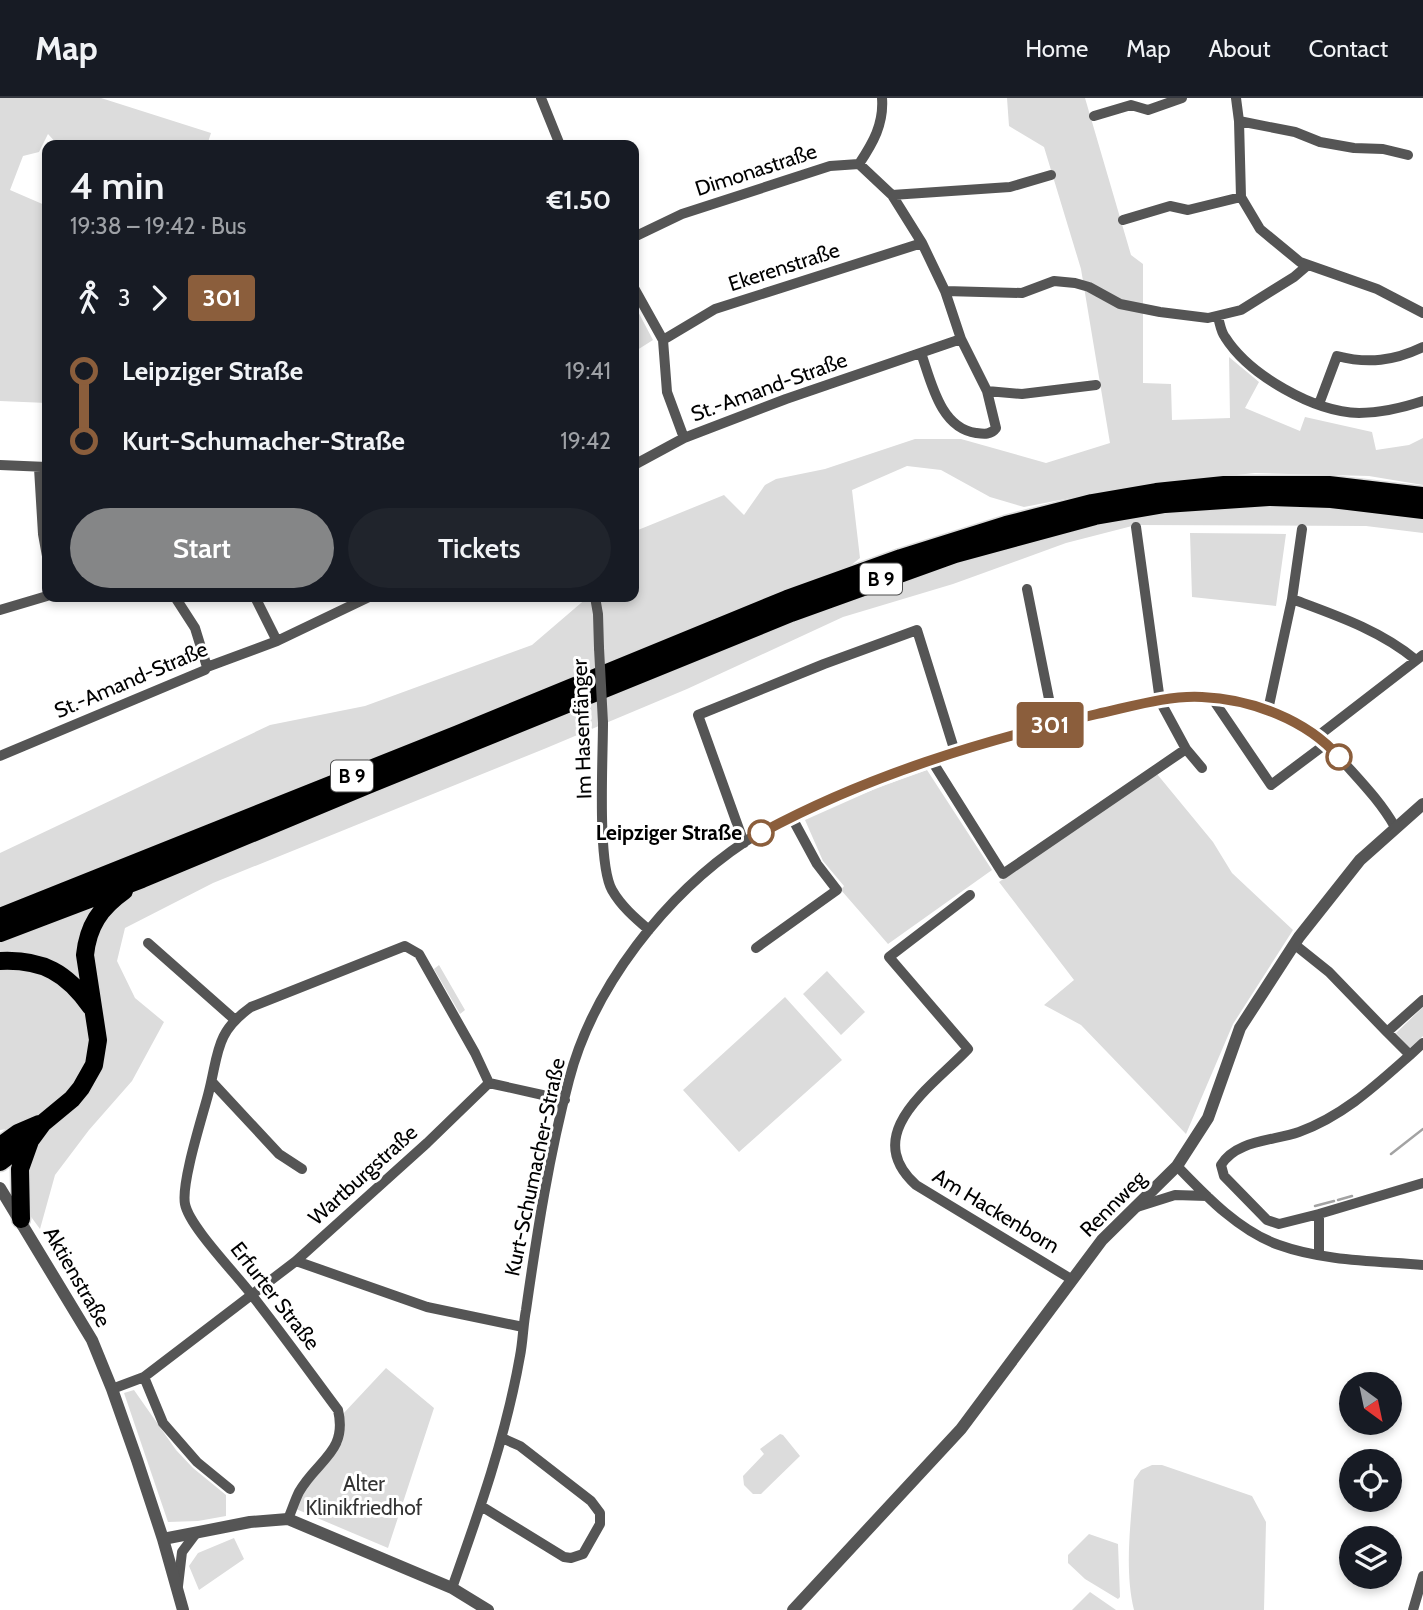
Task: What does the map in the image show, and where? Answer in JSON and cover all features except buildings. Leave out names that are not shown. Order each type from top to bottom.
[{"type":"highway","name":"B 9","points":[[0,917],[787,599],[901,558],[1006,525],[1091,503],[1156,492],[1224,485],[1329,485],[1423,496]]},
{"type":"highway","name":"B 9","points":[[0,933],[142,879],[791,613],[906,570],[1045,528],[1165,504],[1222,499],[1331,499],[1423,510]]},
{"type":"highway","points":[[0,1146],[72,1099],[89,1077],[98,1040],[85,955],[91,927],[98,913],[142,879]]},
{"type":"highway","points":[[0,961],[34,963],[52,970],[68,979],[93,1010]]},
{"type":"highway","points":[[0,1162],[23,1132]]},
{"type":"highway","points":[[20,1219],[23,1132]]},
{"type":"street","points":[[541,98],[558,140]]},
{"type":"street","points":[[882,98],[883,113],[874,142],[859,164],[892,195],[922,243],[945,291],[961,339],[987,391],[996,428],[994,432],[973,433],[950,420],[940,405],[921,353]]},
{"type":"street","points":[[1094,116],[1130,106],[1148,110],[1182,98]]},
{"type":"street","points":[[1236,98],[1241,197],[1260,229],[1300,262],[1377,289],[1423,313]]},
{"type":"street","points":[[1239,121],[1295,132],[1320,142],[1354,148],[1382,149],[1408,155]]},
{"type":"street","name":"Dimonastraße","points":[[639,235],[682,214],[805,174],[830,166],[859,164]]},
{"type":"street","points":[[892,195],[1010,187],[1051,175]]},
{"type":"street","points":[[1123,220],[1170,206],[1188,210],[1241,197]]},
{"type":"street","name":"Ekerenstraße","points":[[663,340],[715,309],[922,243]]},
{"type":"street","points":[[945,291],[1022,293],[1054,281],[1089,287],[1120,304],[1193,317],[1218,317],[1241,310],[1285,284],[1308,265]]},
{"type":"street","points":[[639,297],[663,340],[667,392],[684,438]]},
{"type":"street","points":[[1218,317],[1223,335],[1250,365],[1269,379],[1319,404],[1358,413],[1383,411],[1423,401]]},
{"type":"street","name":"St.-Amand-Straße","points":[[639,462],[684,438],[786,399],[961,339]]},
{"type":"street","points":[[1319,404],[1337,356],[1363,362],[1377,361],[1394,359],[1423,347]]},
{"type":"street","points":[[987,391],[1022,394],[1096,385]]},
{"type":"street","points":[[0,465],[42,468]]},
{"type":"street","points":[[1136,527],[1160,701],[1186,749],[1202,768]]},
{"type":"street","points":[[1268,710],[1292,599],[1302,529]]},
{"type":"street","points":[[1027,589],[1054,724]]},
{"type":"street","points":[[0,610],[42,597]]},
{"type":"street","points":[[1212,698],[1271,785],[1419,658],[1348,620],[1292,599]]},
{"type":"street","points":[[178,602],[195,628],[207,667]]},
{"type":"street","points":[[258,602],[277,641]]},
{"type":"street","name":"St.-Amand-Straße","points":[[0,756],[207,667],[277,641],[359,602]]},
{"type":"street","name":"Im Hasenfänger","points":[[596,602],[603,723],[607,875],[618,899],[649,930]]},
{"type":"street","points":[[744,843],[698,715],[917,630],[955,752]]},
{"type":"street","name":"Kurt-Schumacher-Straße","points":[[452,1588],[502,1438],[520,1354],[540,1214],[569,1080],[584,1034],[600,1000],[626,958],[649,930],[708,870],[744,843],[791,816],[871,781],[955,752],[1054,724],[1160,701],[1199,696],[1228,699],[1268,710],[1322,740],[1383,806],[1395,827]]},
{"type":"street","points":[[932,761],[1003,874],[1186,749]]},
{"type":"street","name":"Rennweg","points":[[793,1610],[961,1429],[1102,1240],[1177,1166],[1208,1118],[1245,1019],[1294,944],[1360,860],[1423,804]]},
{"type":"street","points":[[756,948],[837,890],[817,864],[791,816]]},
{"type":"street","name":"Am Hackenborn","points":[[970,895],[889,957],[968,1049],[906,1111],[895,1132],[895,1154],[903,1173],[916,1185],[1071,1279]]},
{"type":"street","points":[[148,943],[234,1019],[262,1002],[405,946],[419,954],[489,1083],[565,1100]]},
{"type":"street","points":[[1294,944],[1329,972],[1410,1055]]},
{"type":"street","points":[[1387,1031],[1423,1000]]},
{"type":"street","name":"Erfurter Straße","points":[[234,1019],[222,1037],[195,1143],[185,1206],[192,1221],[253,1296],[338,1410],[342,1426],[339,1441],[299,1492],[289,1519]]},
{"type":"street","points":[[1423,1043],[1355,1103],[1298,1132],[1237,1149],[1227,1156],[1221,1165],[1224,1176],[1266,1220],[1279,1224],[1423,1183]]},
{"type":"street","points":[[212,1082],[279,1154],[302,1168]]},
{"type":"street","name":"Wartburgstraße","points":[[144,1377],[296,1261],[489,1083]]},
{"type":"street","points":[[1177,1166],[1207,1196],[1254,1233],[1279,1245],[1319,1255],[1423,1265]]},
{"type":"street","name":"Aktienstraße","points":[[0,1188],[92,1340],[112,1389],[163,1539],[183,1610]]},
{"type":"street","points":[[1137,1207],[1175,1195],[1207,1196]]},
{"type":"street","points":[[1319,1214],[1319,1255]]},
{"type":"street","points":[[296,1261],[427,1307],[523,1327]]},
{"type":"street","points":[[112,1389],[144,1377],[163,1423],[197,1462],[230,1489]]},
{"type":"street","points":[[481,1506],[564,1557],[583,1554],[600,1524],[600,1513],[591,1501],[520,1446],[502,1438]]},
{"type":"street","points":[[163,1539],[250,1522],[289,1519],[452,1588],[488,1610]]},
{"type":"street","points":[[178,1589],[182,1552],[197,1532]]},
{"type":"street","points":[[1413,1610],[1423,1576]]},
{"type":"green space","points":[[0,98],[101,98],[211,133],[209,140],[53,140],[48,134],[45,140],[42,140],[39,152],[23,156],[10,190],[42,204],[42,403],[0,401]]},
{"type":"green space","points":[[1007,98],[1085,98],[1131,255],[1143,264],[1143,383],[1171,384],[1172,420],[1230,418],[1229,357],[1259,382],[1245,408],[1300,431],[1305,417],[1372,432],[1376,450],[1409,445],[1423,438],[1423,485],[1369,476],[1255,473],[1133,486],[1024,507],[990,497],[941,470],[907,466],[852,490],[860,558],[840,574],[0,909],[0,853],[270,725],[365,706],[532,645],[582,602],[639,602],[639,530],[724,495],[744,515],[765,485],[776,479],[825,469],[915,439],[961,439],[1046,463],[1110,443],[1081,269],[1044,147],[1009,126]]},
{"type":"green space","points":[[639,313],[653,340],[639,349]]},
{"type":"green space","points":[[1229,504],[1307,505],[1423,515],[1423,533],[1366,526],[1136,525],[1066,543],[953,584],[843,617],[687,689],[213,883],[125,928],[117,961],[135,998],[164,1022],[132,1081],[89,1130],[55,1175],[40,1229],[29,1214],[28,1162],[37,1139],[97,1073],[90,955],[99,920],[134,891],[337,808],[373,788],[835,601],[1021,540],[1164,510]]},
{"type":"green space","points":[[1190,533],[1286,534],[1276,606],[1192,597]]},
{"type":"green space","points":[[927,770],[992,870],[888,944],[841,890],[844,886],[823,861],[805,820],[877,788]]},
{"type":"green space","points":[[1157,774],[1213,842],[1232,873],[1293,930],[1233,1024],[1186,1134],[1081,1025],[1044,1005],[1074,980],[999,882]]},
{"type":"green space","points":[[99,902],[87,990],[0,956],[0,942]]},
{"type":"green space","points":[[0,965],[33,967],[75,992],[91,1023],[89,1060],[68,1094],[16,1128],[0,1130]]},
{"type":"green space","points":[[439,965],[465,1010],[460,1014],[434,969]]},
{"type":"green space","points":[[827,971],[865,1012],[841,1035],[803,994]]},
{"type":"green space","points":[[785,997],[842,1060],[739,1152],[683,1090]]},
{"type":"green space","points":[[1423,1007],[1423,1036],[1410,1048],[1396,1033]]},
{"type":"green space","name":"Alter Klinikfriedhof","points":[[386,1368],[434,1408],[388,1548],[296,1509],[302,1494],[342,1443],[345,1427],[342,1415]]},
{"type":"green space","points":[[134,1390],[176,1450],[226,1495],[226,1516],[168,1522],[124,1393]]},
{"type":"green space","points":[[780,1434],[800,1456],[761,1494],[753,1494],[744,1485],[743,1476],[764,1454],[760,1449]]},
{"type":"green space","points":[[1152,1465],[1162,1465],[1252,1496],[1266,1522],[1264,1610],[1134,1610],[1129,1562],[1134,1480],[1141,1470]]},
{"type":"green space","points":[[1089,1534],[1118,1544],[1118,1599],[1085,1579],[1068,1563],[1068,1555]]},
{"type":"green space","points":[[234,1538],[244,1559],[199,1590],[189,1566],[198,1553]]},
{"type":"green space","points":[[1090,1592],[1116,1610],[1072,1610]]},
{"type":"waterway","points":[[1391,1154],[1423,1129]]},
{"type":"waterway","points":[[1338,1200],[1352,1196]]},
{"type":"waterway","points":[[1315,1206],[1334,1201]]},
{"type":"bus line","name":"301","points":[[761,833],[848,790],[955,752],[1054,724],[1160,701],[1199,696],[1228,699],[1268,710],[1318,736],[1339,757]]},
{"type":"place","name":"Leipziger Straße","points":[[761,833]]}]
